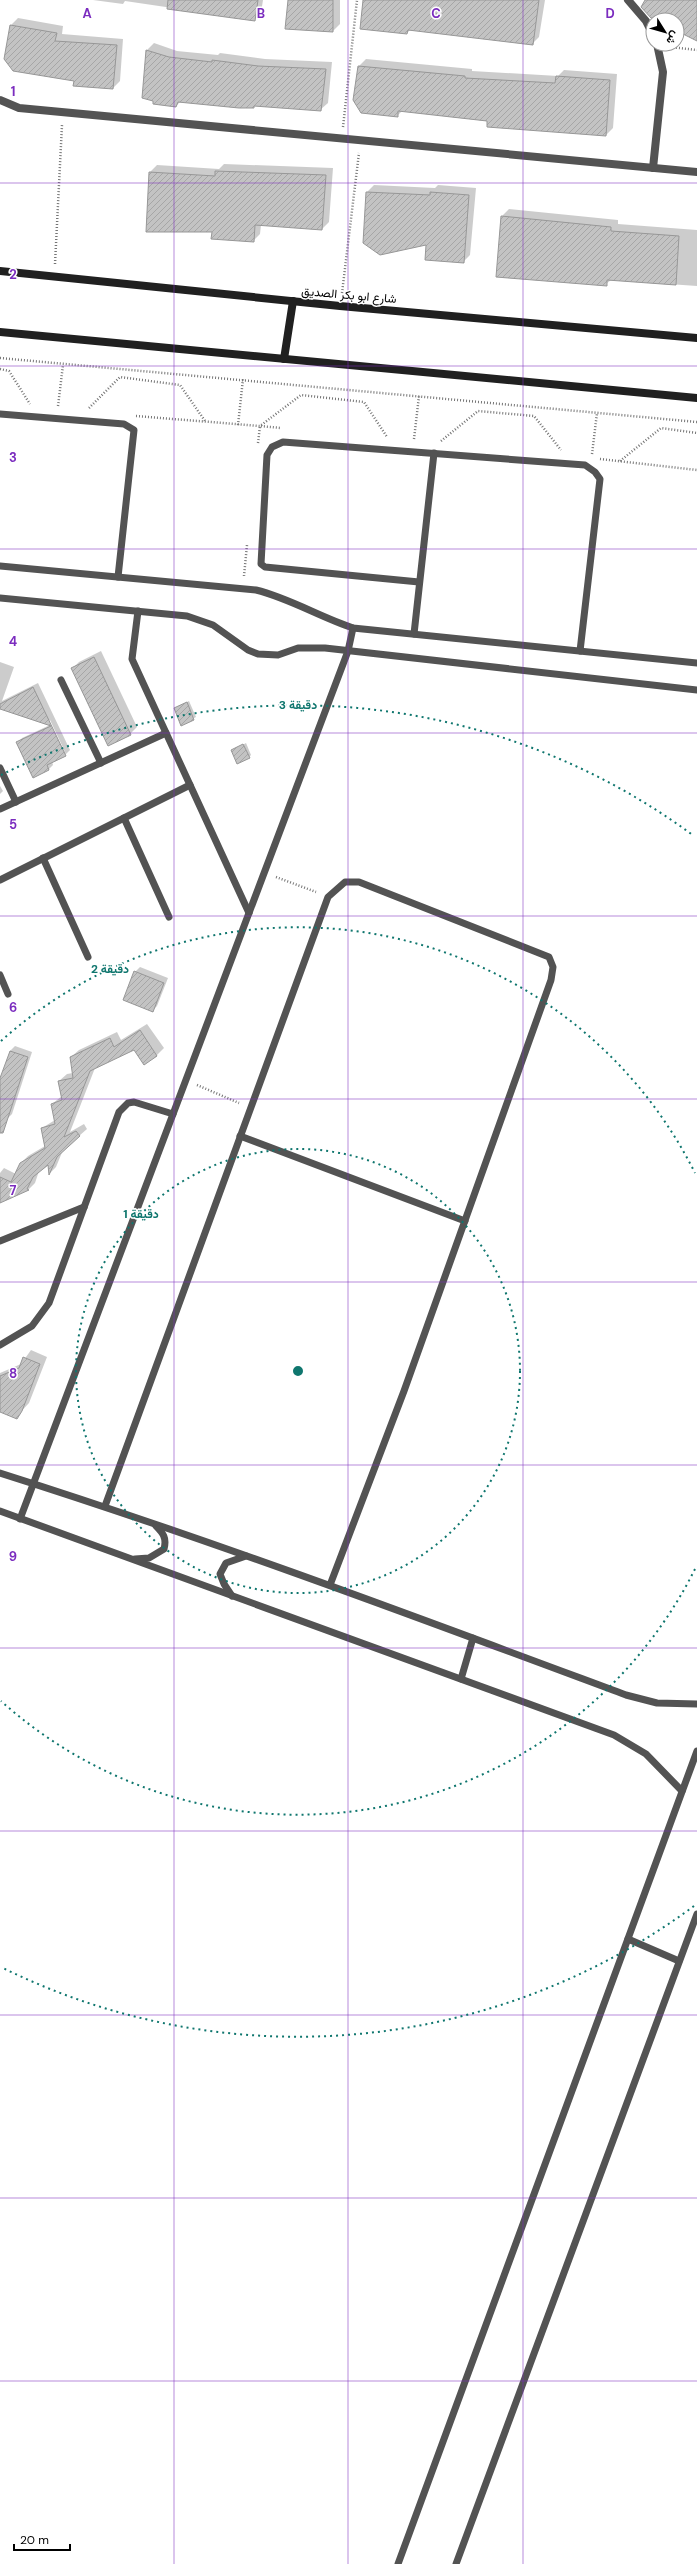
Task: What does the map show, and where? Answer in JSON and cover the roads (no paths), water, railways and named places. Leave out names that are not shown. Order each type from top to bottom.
[{"type":"main road","name":"شارع ابو بكر الصديق","points":[[0,271],[340,306],[697,338]]},
{"type":"main road","points":[[284,359],[293,301]]},
{"type":"main road","points":[[0,332],[697,398]]},
{"type":"street","points":[[628,0],[645,20]]},
{"type":"street","points":[[653,168],[663,72],[659,52]]},
{"type":"street","points":[[0,100],[19,108],[697,172]]},
{"type":"lane","points":[[0,414],[124,424],[134,430],[118,577]]},
{"type":"lane","points":[[420,582],[261,564],[267,455],[272,447],[283,442],[585,465],[597,475],[599,486],[580,651]]},
{"type":"lane","points":[[414,634],[434,453]]},
{"type":"lane","points":[[0,566],[256,590],[278,597],[308,611],[353,628],[697,663]]},
{"type":"lane","points":[[0,598],[187,616],[213,625],[248,650],[258,654],[278,655],[298,648],[310,647],[697,690]]},
{"type":"lane","points":[[138,611],[132,660],[249,913]]},
{"type":"lane","points":[[20,1519],[348,651],[353,628]]},
{"type":"lane","points":[[61,680],[101,763]]},
{"type":"lane","points":[[0,809],[166,733]]},
{"type":"lane","points":[[0,768],[16,802]]},
{"type":"lane","points":[[0,880],[190,785]]},
{"type":"lane","points":[[124,818],[169,917]]},
{"type":"lane","points":[[43,858],[88,957]]},
{"type":"lane","points":[[105,1506],[328,897],[345,882],[359,882],[549,957],[553,968],[551,980],[404,1391],[330,1585]]},
{"type":"lane","points":[[0,975],[8,994]]},
{"type":"lane","points":[[0,1345],[23,1333],[45,1311],[123,1107],[128,1103],[139,1103],[173,1114]]},
{"type":"lane","points":[[240,1136],[465,1221]]},
{"type":"lane","points":[[0,1241],[84,1207]]},
{"type":"lane","points":[[0,1473],[105,1506],[330,1585],[626,1695],[657,1703],[697,1704]]},
{"type":"lane","points":[[0,1511],[614,1735],[654,1761],[682,1791]]},
{"type":"lane","points":[[133,1560],[149,1558],[164,1549],[166,1543],[164,1534],[153,1523]]},
{"type":"lane","points":[[232,1596],[224,1584],[220,1574],[222,1569],[226,1563],[248,1556]]},
{"type":"lane","points":[[461,1679],[473,1638]]},
{"type":"lane","points":[[398,2564],[697,1751]]},
{"type":"lane","points":[[456,2564],[697,1914]]},
{"type":"lane","points":[[628,1938],[679,1961]]}]
